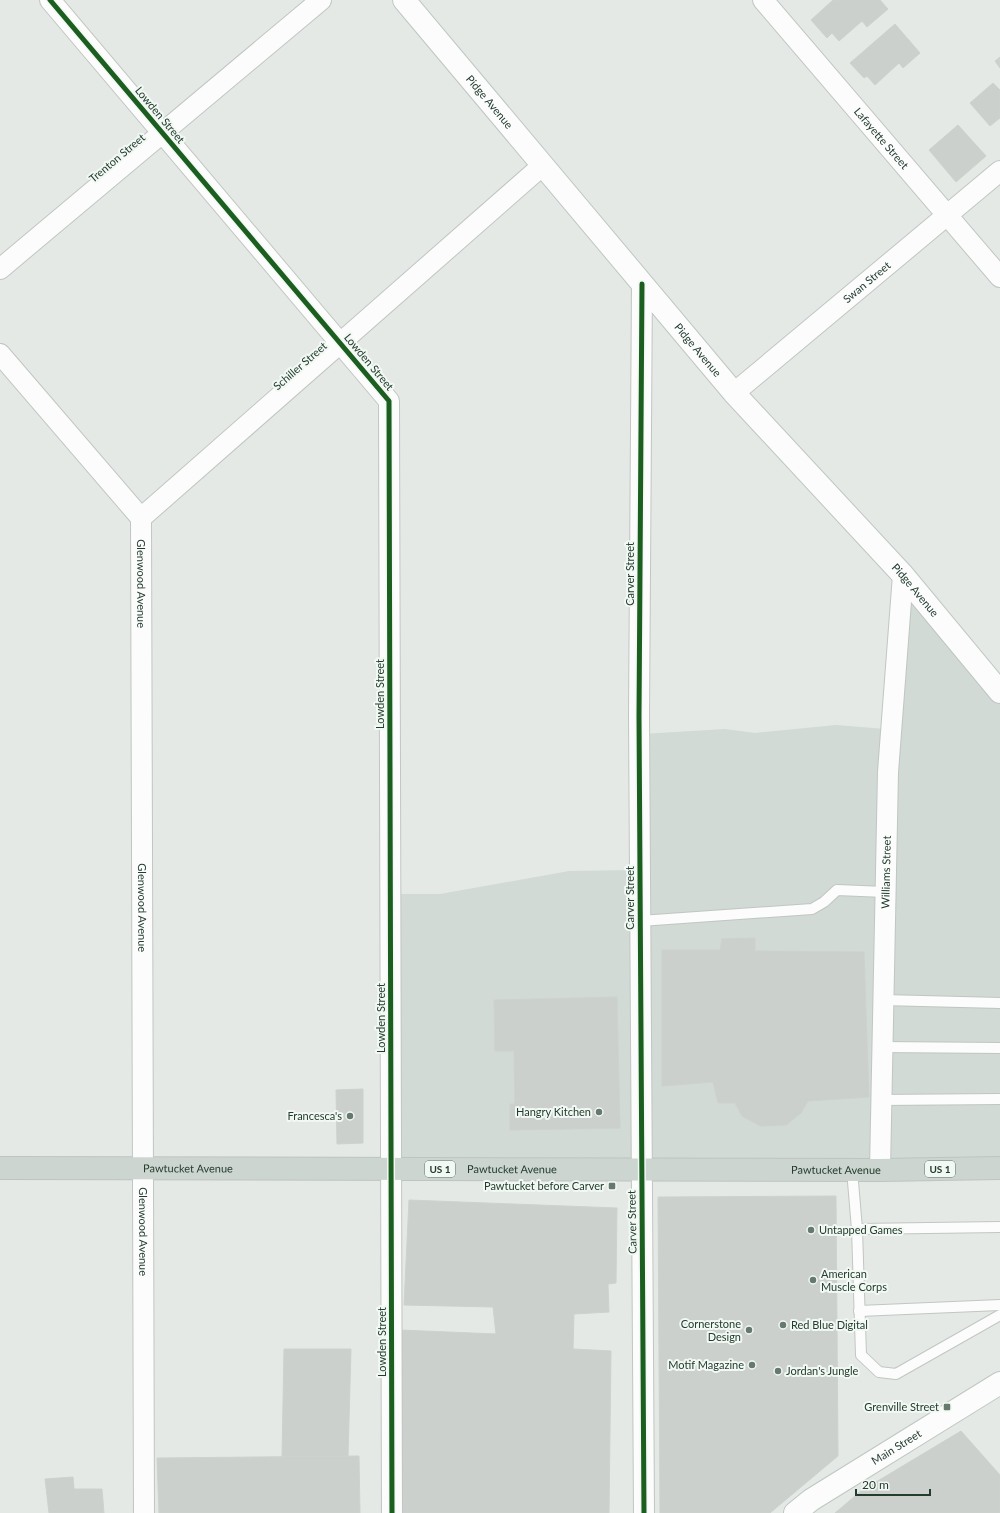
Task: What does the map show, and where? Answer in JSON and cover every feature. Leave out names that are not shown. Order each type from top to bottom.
[{"type":"main road","name":"Pawtucket Avenue","points":[[0,1168],[852,1170],[1000,1168]]},
{"type":"street","name":"Lowden Street","points":[[50,0],[389,401],[392,1513]]},
{"type":"street","name":"Trenton Street","points":[[0,269],[321,0]]},
{"type":"street","name":"Pidge Avenue","points":[[404,0],[734,394],[904,575],[1000,692]]},
{"type":"street","name":"Lafayette Street","points":[[763,0],[1000,277]]},
{"type":"street","name":"Schiller Street","points":[[141,518],[543,165]]},
{"type":"street","name":"Swan Street","points":[[734,394],[1000,171]]},
{"type":"street","name":"Carver Street","points":[[642,284],[639,708],[644,1513]]},
{"type":"street","points":[[0,354],[141,518]]},
{"type":"street","name":"Glenwood Avenue","points":[[141,518],[144,966],[142,1168],[144,1513]]},
{"type":"street","name":"Williams Street","points":[[880,1170],[888,772],[904,575]]},
{"type":"street","name":"Main Street","points":[[795,1513],[811,1500],[1000,1383]]},
{"type":"lane","points":[[640,921],[812,909],[824,902],[837,890],[885,892]]},
{"type":"lane","points":[[883,1000],[1000,1003]]},
{"type":"lane","points":[[882,1047],[1000,1048]]},
{"type":"lane","points":[[881,1100],[1000,1099]]},
{"type":"lane","points":[[852,1170],[857,1229],[861,1355],[879,1372],[896,1374],[1000,1316]]},
{"type":"lane","points":[[857,1229],[1000,1227]]},
{"type":"lane","points":[[859,1311],[1000,1305]]},
{"type":"shaded area","points":[[900,588],[1000,696],[1000,1164],[396,1165],[392,894],[440,894],[569,871],[635,870],[642,734],[725,729],[755,733],[836,725],[885,729]]},
{"type":"building","points":[[833,0],[880,0],[888,9],[867,27],[862,21],[839,41],[832,33],[827,38],[811,20]]},
{"type":"building","points":[[895,24],[920,53],[903,68],[899,63],[875,85],[867,76],[864,78],[850,63]]},
{"type":"building","points":[[1000,57],[1000,68],[995,61]]},
{"type":"building","points":[[993,83],[1000,90],[1000,118],[990,126],[970,103]]},
{"type":"building","points":[[958,125],[986,156],[956,182],[929,150]]},
{"type":"building","points":[[755,938],[755,951],[864,952],[869,1097],[808,1101],[801,1113],[786,1125],[760,1126],[742,1116],[735,1103],[718,1103],[713,1082],[662,1086],[662,950],[720,950],[722,939]]},
{"type":"building","points":[[617,997],[620,1128],[510,1130],[510,1104],[515,1104],[514,1051],[495,1051],[494,1000]]},
{"type":"building","name":"Francesca's","points":[[363,1089],[363,1143],[337,1144],[336,1090]]},
{"type":"building","points":[[836,1196],[838,1456],[770,1513],[660,1513],[658,1197]]},
{"type":"building","points":[[409,1200],[617,1208],[616,1283],[608,1284],[609,1312],[574,1314],[573,1349],[611,1351],[609,1513],[400,1513],[400,1330],[496,1334],[493,1307],[404,1305]]},
{"type":"building","points":[[284,1349],[351,1349],[348,1456],[282,1457]]},
{"type":"building","points":[[961,1431],[1000,1475],[1000,1513],[835,1513],[861,1491]]},
{"type":"building","points":[[359,1456],[360,1513],[159,1513],[157,1458]]},
{"type":"building","points":[[73,1477],[74,1489],[102,1489],[104,1513],[49,1513],[45,1479]]},
{"type":"cycle path","points":[[50,0],[389,401],[392,1513]]},
{"type":"cycle path","points":[[642,284],[639,716],[644,1513]]},
{"type":"place","name":"Hangry Kitchen","points":[[599,1112]]},
{"type":"place","name":"Francesca's","points":[[350,1116]]},
{"type":"place","name":"Pawtucket before Carver","points":[[612,1186]]},
{"type":"place","name":"Untapped Games","points":[[811,1230]]},
{"type":"place","name":"American Muscle Corps","points":[[813,1280]]},
{"type":"place","name":"Red Blue Digital","points":[[783,1325]]},
{"type":"place","name":"Cornerstone Design","points":[[749,1330]]},
{"type":"place","name":"Motif Magazine","points":[[752,1365]]},
{"type":"place","name":"Jordan's Jungle","points":[[778,1371]]},
{"type":"place","name":"Grenville Street","points":[[947,1407]]}]
